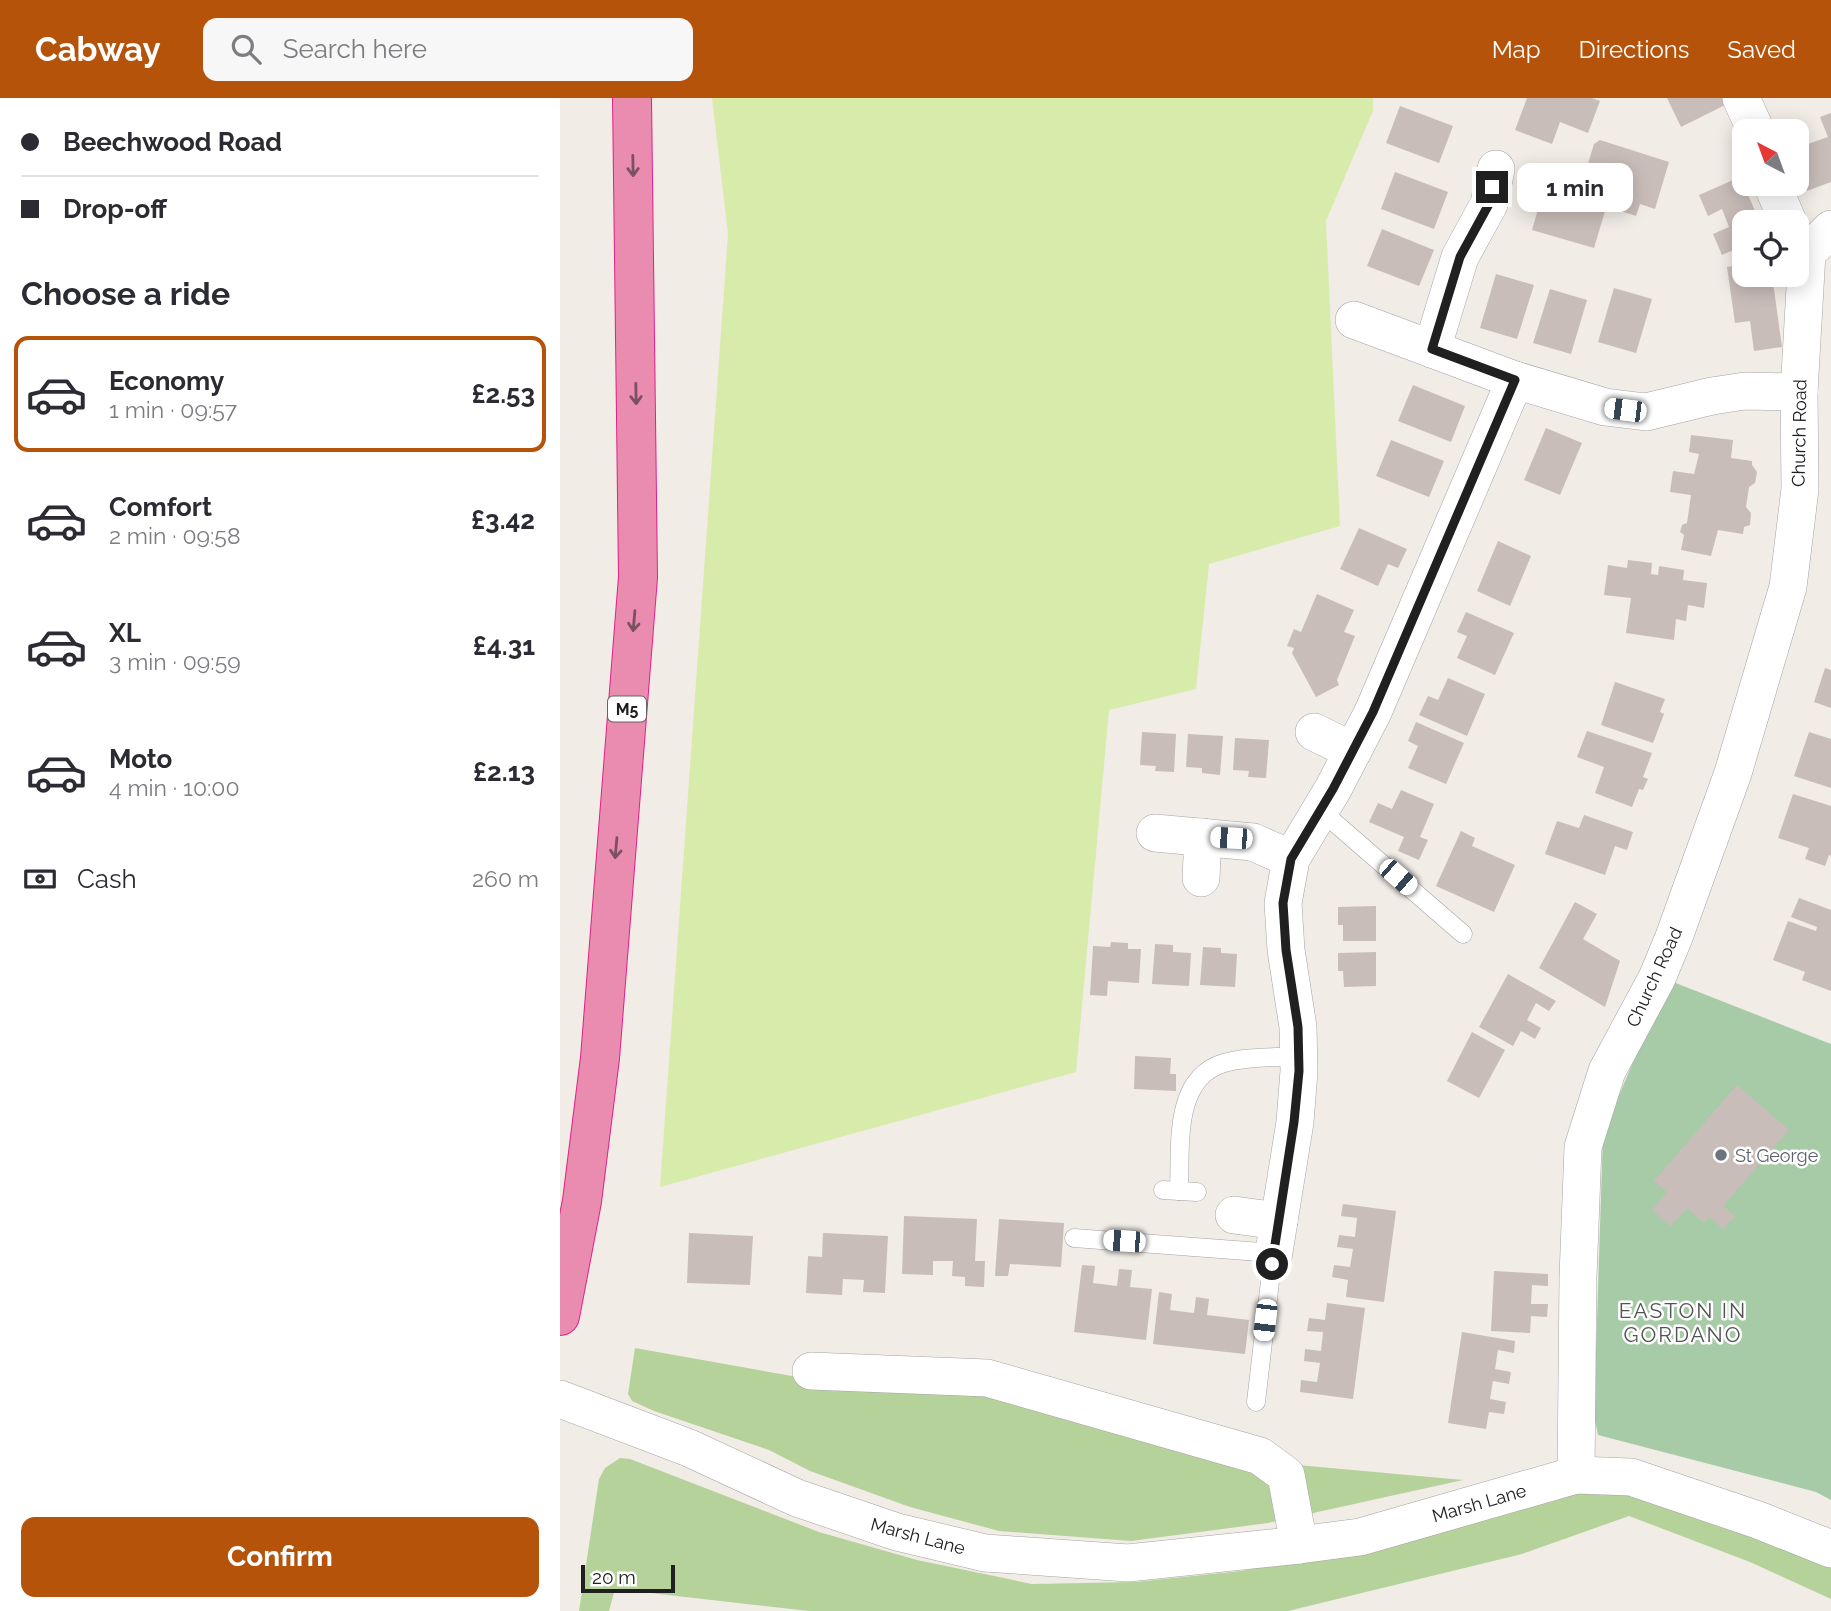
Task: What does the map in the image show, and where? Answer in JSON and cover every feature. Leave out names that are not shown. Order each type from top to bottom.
[{"type":"highway","name":"M5","points":[[560,1316],[582,1201],[600,1058],[638,577],[632,98]]},
{"type":"street","points":[[1741,98],[1751,119]]},
{"type":"street","points":[[1432,349],[1460,257],[1489,204],[1496,169]]},
{"type":"street","name":"Church Road","points":[[1576,1475],[1577,1291],[1583,1147],[1607,1071],[1657,978],[1674,937],[1733,773],[1788,587],[1800,489],[1799,392],[1812,240]]},
{"type":"street","points":[[1354,320],[1515,380],[1605,407],[1646,412],[1745,391],[1799,392]]},
{"type":"street","points":[[1234,1214],[1275,1246],[1294,1122],[1299,1056],[1283,903],[1291,859],[1373,712],[1515,380]]},
{"type":"street","points":[[1314,732],[1353,751]]},
{"type":"street","points":[[1154,833],[1253,842],[1291,859]]},
{"type":"street","points":[[1201,878],[1203,836]]},
{"type":"street","points":[[811,1371],[987,1378],[1260,1456],[1286,1475],[1299,1545]]},
{"type":"street","name":"Marsh Lane","points":[[560,1399],[689,1448],[797,1498],[897,1532],[985,1553],[1128,1563],[1360,1537],[1576,1475]]},
{"type":"street","points":[[1576,1475],[1631,1477],[1758,1520],[1831,1549]]},
{"type":"lane","points":[[1320,810],[1463,934]]},
{"type":"lane","points":[[1180,1191],[1183,1119],[1194,1083],[1221,1063],[1299,1056]]},
{"type":"lane","points":[[1074,1238],[1275,1246],[1256,1402]]},
{"type":"green space","points":[[712,98],[1373,98],[1373,111],[1326,221],[1340,526],[1209,564],[1196,689],[1109,710],[1076,1072],[660,1187],[728,234]]},
{"type":"green space","points":[[1668,980],[1831,1044],[1831,1500],[1816,1492],[1598,1435],[1594,1415],[1603,1133]]},
{"type":"green space","points":[[635,1348],[809,1379],[986,1384],[1254,1461],[1463,1480],[1268,1523],[1131,1541],[999,1531],[910,1507],[810,1471],[769,1450],[632,1401],[628,1394]]},
{"type":"green space","points":[[620,1458],[630,1459],[819,1532],[917,1560],[1032,1584],[1135,1582],[1241,1571],[1311,1557],[1600,1488],[1638,1489],[1831,1559],[1831,1599],[1750,1562],[1629,1516],[1522,1554],[1288,1611],[809,1611],[615,1589],[609,1611],[579,1611],[599,1479],[605,1468]]},
{"type":"building","points":[[1527,98],[1592,98],[1600,101],[1588,133],[1560,122],[1552,144],[1515,130]]},
{"type":"building","points":[[1667,98],[1734,98],[1735,100],[1681,127]]},
{"type":"building","points":[[1400,106],[1453,126],[1439,163],[1386,143]]},
{"type":"building","points":[[1831,113],[1831,182],[1810,190],[1810,143],[1828,137],[1820,117]]},
{"type":"building","points":[[1600,140],[1669,162],[1655,209],[1640,204],[1636,216],[1608,207],[1612,193],[1582,183],[1594,144]]},
{"type":"building","points":[[1395,172],[1448,192],[1434,229],[1381,209]]},
{"type":"building","points":[[1732,181],[1732,196],[1748,196],[1755,210],[1732,210],[1732,251],[1722,255],[1713,234],[1729,227],[1722,209],[1708,216],[1699,195]]},
{"type":"building","points":[[1543,192],[1605,211],[1594,248],[1532,230]]},
{"type":"building","points":[[1382,229],[1434,250],[1419,286],[1367,266]]},
{"type":"building","points":[[1732,266],[1732,287],[1774,287],[1782,347],[1754,351],[1750,321],[1735,323],[1727,267]]},
{"type":"building","points":[[1496,274],[1534,285],[1517,339],[1480,328]]},
{"type":"building","points":[[1614,288],[1652,299],[1636,353],[1598,342]]},
{"type":"building","points":[[1550,289],[1587,300],[1571,354],[1533,343]]},
{"type":"building","points":[[1413,385],[1465,406],[1451,442],[1398,421]]},
{"type":"building","points":[[1546,428],[1582,443],[1560,495],[1524,480]]},
{"type":"building","points":[[1691,435],[1733,440],[1731,458],[1752,461],[1757,472],[1755,483],[1749,487],[1746,507],[1751,513],[1750,525],[1744,527],[1743,534],[1718,530],[1711,556],[1681,550],[1684,535],[1680,532],[1682,525],[1687,523],[1691,495],[1670,492],[1673,471],[1694,474],[1699,454],[1689,452]]},
{"type":"building","points":[[1391,440],[1444,461],[1429,497],[1376,476]]},
{"type":"building","points":[[1359,528],[1407,549],[1398,568],[1388,564],[1378,586],[1340,569]]},
{"type":"building","points":[[1498,541],[1531,556],[1510,606],[1477,591]]},
{"type":"building","points":[[1628,560],[1652,563],[1651,574],[1658,575],[1659,566],[1684,570],[1683,580],[1707,583],[1704,608],[1688,605],[1686,621],[1676,619],[1674,640],[1626,633],[1631,598],[1604,595],[1608,565],[1627,568]]},
{"type":"building","points":[[1317,594],[1354,610],[1344,632],[1355,636],[1337,680],[1339,685],[1316,697],[1292,653],[1294,648],[1287,646],[1294,629],[1301,632]]},
{"type":"building","points":[[1466,612],[1514,633],[1495,675],[1457,658],[1467,636],[1457,632]]},
{"type":"building","points":[[1825,668],[1831,670],[1831,708],[1814,702]]},
{"type":"building","points":[[1448,678],[1485,694],[1467,736],[1419,715],[1428,696],[1438,700]]},
{"type":"building","points":[[1615,682],[1665,699],[1660,712],[1664,714],[1653,743],[1601,725]]},
{"type":"building","points":[[1416,722],[1464,743],[1446,784],[1408,768],[1418,746],[1408,741]]},
{"type":"building","points":[[1587,731],[1652,753],[1643,777],[1648,779],[1643,790],[1639,789],[1632,807],[1595,793],[1604,767],[1577,757]]},
{"type":"building","points":[[1142,732],[1176,734],[1174,772],[1155,771],[1156,766],[1140,765]]},
{"type":"building","points":[[1809,732],[1831,739],[1831,788],[1794,776]]},
{"type":"building","points":[[1188,734],[1223,736],[1220,775],[1202,773],[1202,768],[1186,767]]},
{"type":"building","points":[[1235,738],[1269,740],[1266,778],[1248,777],[1249,771],[1233,770]]},
{"type":"building","points":[[1401,790],[1434,804],[1420,837],[1428,840],[1419,860],[1398,851],[1404,837],[1369,822],[1378,803],[1392,809]]},
{"type":"building","points":[[1793,794],[1831,806],[1831,856],[1829,855],[1825,866],[1805,859],[1809,848],[1778,838]]},
{"type":"building","points":[[1584,815],[1633,832],[1627,850],[1615,846],[1605,875],[1545,854],[1557,821],[1579,828]]},
{"type":"building","points":[[1461,831],[1475,838],[1472,846],[1515,865],[1494,912],[1436,886]]},
{"type":"building","points":[[1799,898],[1831,910],[1831,991],[1802,980],[1805,972],[1773,960],[1788,921],[1816,931],[1817,927],[1791,917]]},
{"type":"building","points":[[1575,902],[1597,914],[1583,939],[1620,961],[1605,1007],[1539,968]]},
{"type":"building","points":[[1376,906],[1376,941],[1343,941],[1343,925],[1338,925],[1338,907]]},
{"type":"building","points":[[1111,942],[1128,943],[1128,949],[1141,949],[1139,983],[1108,981],[1107,996],[1090,995],[1093,946],[1110,947]]},
{"type":"building","points":[[1155,944],[1173,945],[1173,952],[1191,953],[1189,986],[1152,984]]},
{"type":"building","points":[[1203,947],[1221,948],[1221,953],[1237,954],[1235,987],[1200,985]]},
{"type":"building","points":[[1376,952],[1376,986],[1344,987],[1343,971],[1338,971],[1338,953]]},
{"type":"building","points":[[1508,974],[1556,1001],[1549,1011],[1536,1003],[1527,1020],[1541,1028],[1535,1039],[1521,1031],[1513,1046],[1479,1027]]},
{"type":"building","points":[[1472,1032],[1505,1050],[1479,1098],[1447,1081]]},
{"type":"building","points":[[1135,1056],[1171,1058],[1170,1074],[1176,1074],[1176,1091],[1134,1089]]},
{"type":"building","name":"St George","points":[[1737,1085],[1789,1130],[1723,1206],[1735,1216],[1723,1229],[1709,1217],[1704,1223],[1687,1208],[1671,1226],[1652,1210],[1667,1192],[1654,1181]]},
{"type":"building","points":[[1343,1204],[1396,1211],[1384,1302],[1346,1297],[1348,1280],[1332,1277],[1334,1265],[1350,1267],[1353,1249],[1337,1247],[1339,1235],[1355,1237],[1357,1218],[1341,1216]]},
{"type":"building","points":[[904,1216],[977,1219],[975,1261],[985,1261],[984,1287],[965,1286],[965,1277],[952,1276],[953,1261],[933,1261],[933,1275],[902,1274]]},
{"type":"building","points":[[999,1219],[1064,1223],[1061,1267],[1010,1264],[1008,1276],[995,1276]]},
{"type":"building","points":[[689,1233],[753,1236],[750,1285],[687,1283]]},
{"type":"building","points":[[823,1233],[888,1236],[885,1293],[863,1292],[864,1280],[843,1279],[842,1295],[806,1293],[808,1256],[822,1257]]},
{"type":"building","points":[[1082,1265],[1095,1266],[1093,1283],[1117,1286],[1119,1269],[1132,1270],[1130,1287],[1152,1289],[1146,1340],[1074,1332]]},
{"type":"building","points":[[1494,1271],[1548,1274],[1548,1286],[1532,1285],[1531,1304],[1548,1304],[1547,1317],[1531,1316],[1530,1333],[1491,1331]]},
{"type":"building","points":[[1159,1292],[1172,1294],[1170,1310],[1194,1313],[1196,1297],[1209,1299],[1207,1315],[1249,1320],[1245,1354],[1153,1344]]},
{"type":"building","points":[[1327,1303],[1365,1308],[1353,1399],[1300,1392],[1301,1380],[1317,1382],[1320,1363],[1304,1361],[1305,1349],[1321,1351],[1323,1332],[1307,1331],[1309,1318],[1325,1320]]},
{"type":"building","points":[[1462,1332],[1515,1341],[1514,1353],[1498,1350],[1495,1369],[1511,1372],[1509,1384],[1493,1381],[1490,1399],[1506,1402],[1504,1414],[1489,1412],[1486,1429],[1448,1423]]},
{"type":"place","name":"St George","points":[[1721,1155]]},
{"type":"district","name":"EASTON IN GORDANO","points":[[1683,1322]]},
{"type":"route","points":[[1272,1264],[1294,1122],[1299,1071],[1298,1027],[1286,950],[1283,903],[1291,859],[1333,789],[1373,712],[1515,380],[1432,349],[1460,257],[1489,204],[1492,187]]}]
